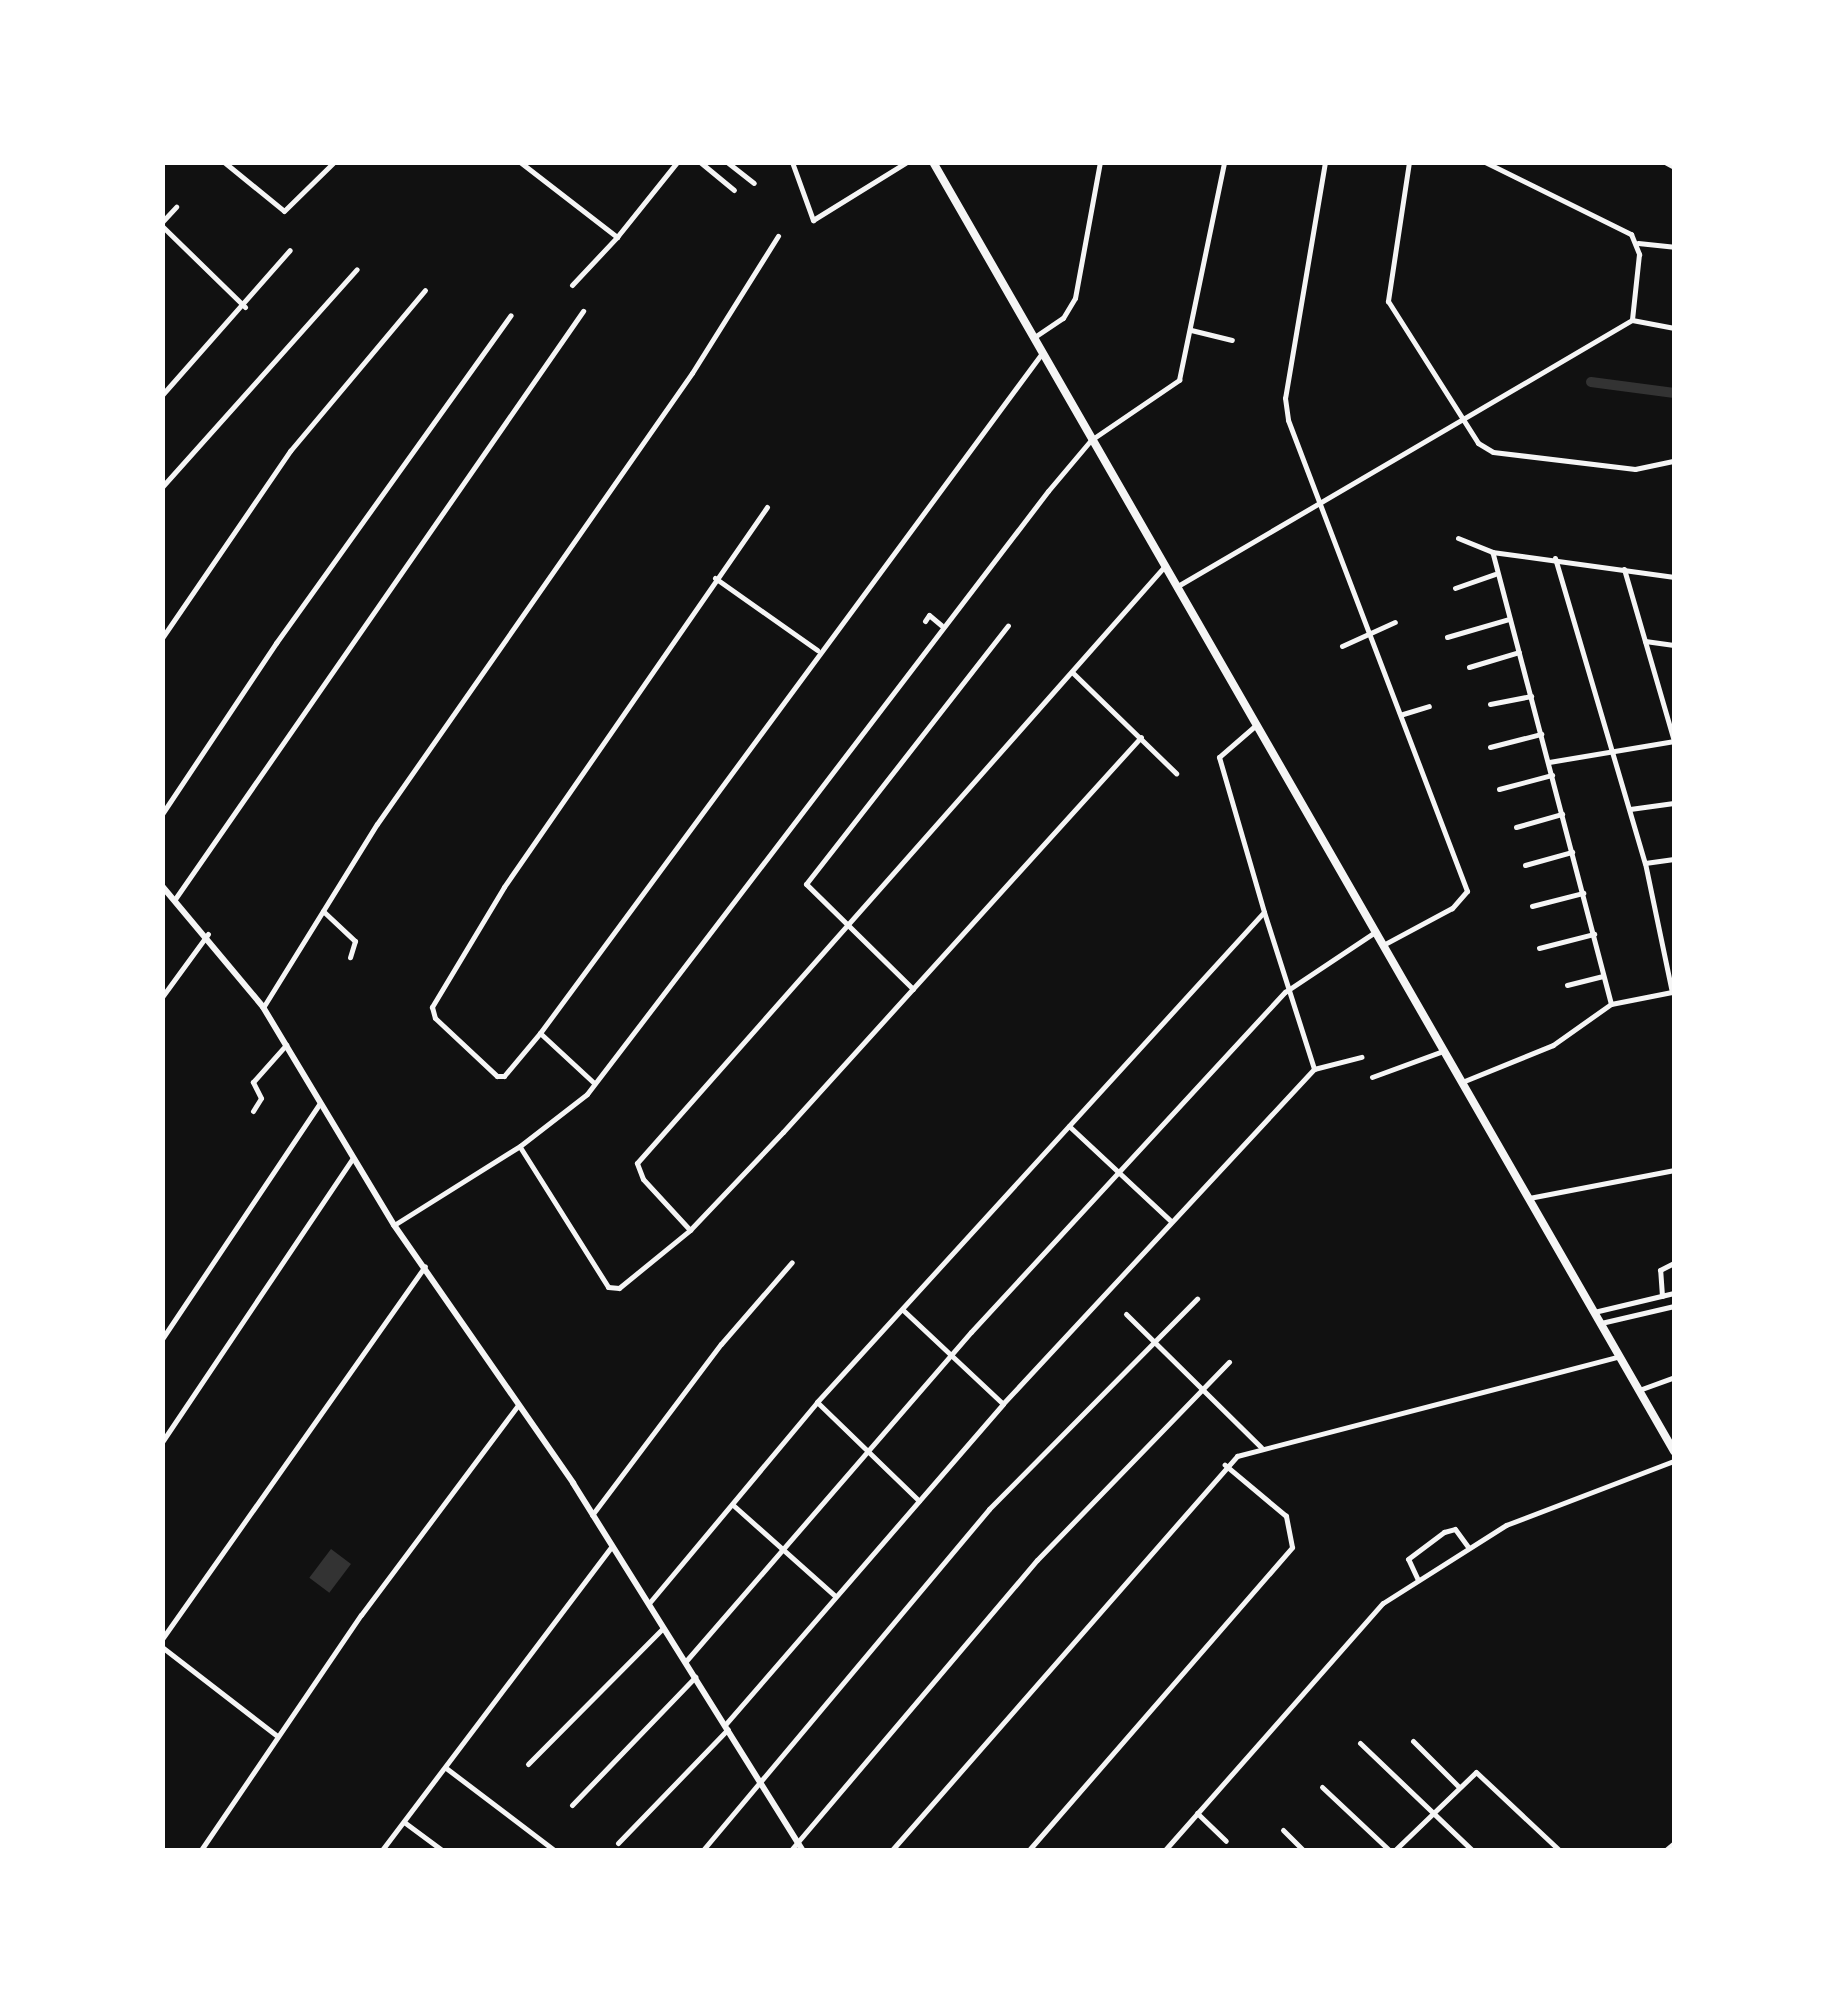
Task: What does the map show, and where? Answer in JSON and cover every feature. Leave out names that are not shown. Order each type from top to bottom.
[{"type":"main road","points":[[933,162],[1674,1451]]},
{"type":"street","points":[[224,162],[284,211],[334,162]]},
{"type":"street","points":[[520,162],[617,237]]},
{"type":"street","points":[[572,285],[617,237],[677,162]]},
{"type":"street","points":[[700,162],[734,190]]},
{"type":"street","points":[[727,162],[754,183]]},
{"type":"street","points":[[792,162],[800,193],[813,220],[907,162]]},
{"type":"street","points":[[1033,338],[1070,310],[1100,162]]},
{"type":"street","points":[[394,1225],[520,1146],[594,1084],[940,624],[1091,440],[1171,389],[1184,366],[1224,162]]},
{"type":"street","points":[[1325,162],[1285,398],[1317,501],[1404,714],[1467,891],[1452,908],[1383,945]]},
{"type":"street","points":[[1409,162],[1388,301],[1461,420],[1494,452],[1635,469],[1674,461]]},
{"type":"street","points":[[1485,162],[1619,226],[1637,243],[1674,247]]},
{"type":"street","points":[[1664,162],[1674,167]]},
{"type":"street","points":[[176,208],[162,224],[245,306]]},
{"type":"street","points":[[263,1007],[482,668],[692,373],[778,236]]},
{"type":"street","points":[[1632,320],[1637,243]]},
{"type":"street","points":[[162,394],[245,306],[290,250]]},
{"type":"street","points":[[162,487],[357,269]]},
{"type":"street","points":[[162,638],[290,450],[425,290]]},
{"type":"street","points":[[175,899],[583,312]]},
{"type":"street","points":[[162,814],[276,643],[511,315]]},
{"type":"street","points":[[1176,587],[1632,320],[1674,328]]},
{"type":"street","points":[[1190,330],[1232,340]]},
{"type":"street","points":[[767,507],[457,958],[432,1008],[435,1018],[500,1077],[540,1034],[817,650],[1042,354]]},
{"type":"street","points":[[1458,538],[1492,556],[1555,558],[1674,576]]},
{"type":"street","points":[[1492,556],[1611,1004]]},
{"type":"street","points":[[1462,1082],[1575,1034],[1611,1004],[1673,992],[1645,863],[1555,558]]},
{"type":"street","points":[[690,1230],[642,1179],[637,1163],[1164,567]]},
{"type":"street","points":[[1549,762],[1674,741],[1624,569]]},
{"type":"street","points":[[1455,588],[1495,574]]},
{"type":"street","points":[[715,578],[817,650]]},
{"type":"street","points":[[925,621],[929,616],[940,624]]},
{"type":"street","points":[[1446,636],[1509,618]]},
{"type":"street","points":[[1342,646],[1395,622]]},
{"type":"street","points":[[913,988],[806,884],[1008,625]]},
{"type":"street","points":[[1645,641],[1674,645]]},
{"type":"street","points":[[1469,667],[1518,652]]},
{"type":"street","points":[[1074,673],[1176,772]]},
{"type":"street","points":[[1490,704],[1531,696]]},
{"type":"street","points":[[1404,714],[1429,706]]},
{"type":"street","points":[[1257,724],[1219,757],[1285,992],[1314,1069]]},
{"type":"street","points":[[1490,747],[1541,734]]},
{"type":"street","points":[[520,1146],[613,1289],[690,1230],[1140,737]]},
{"type":"street","points":[[1498,789],[1552,775]]},
{"type":"street","points":[[1630,809],[1674,803]]},
{"type":"street","points":[[1516,827],[1562,814]]},
{"type":"street","points":[[1525,865],[1572,852]]},
{"type":"street","points":[[1645,863],[1674,859]]},
{"type":"street","points":[[162,886],[208,934],[263,1007],[394,1225],[426,1266],[650,1602],[800,1847]]},
{"type":"street","points":[[1532,906],[1583,893]]},
{"type":"street","points":[[323,911],[355,941],[350,957]]},
{"type":"street","points":[[650,1602],[817,1402],[1264,912]]},
{"type":"street","points":[[686,1662],[950,1357],[1285,992],[1376,932]]},
{"type":"street","points":[[162,997],[208,934]]},
{"type":"street","points":[[1539,948],[1594,934]]},
{"type":"street","points":[[1567,985],[1604,976]]},
{"type":"street","points":[[540,1034],[594,1084]]},
{"type":"street","points":[[253,1111],[261,1098],[253,1082],[286,1045]]},
{"type":"street","points":[[1372,1077],[1443,1050]]},
{"type":"street","points":[[618,1843],[727,1727],[1003,1404],[1171,1220],[1314,1069],[1361,1058]]},
{"type":"street","points":[[162,1339],[320,1103]]},
{"type":"street","points":[[1069,1126],[1117,1175],[1171,1220]]},
{"type":"street","points":[[162,1442],[353,1158]]},
{"type":"street","points":[[1529,1198],[1674,1170]]},
{"type":"street","points":[[592,1515],[792,1262]]},
{"type":"street","points":[[1659,1310],[1660,1270],[1674,1263]]},
{"type":"street","points":[[162,1639],[426,1266]]},
{"type":"street","points":[[1594,1312],[1674,1293]]},
{"type":"street","points":[[703,1850],[762,1785],[989,1509],[1198,1298]]},
{"type":"street","points":[[1601,1323],[1674,1306]]},
{"type":"street","points":[[902,1310],[1003,1404]]},
{"type":"street","points":[[1126,1314],[1261,1447]]},
{"type":"street","points":[[892,1850],[1225,1465],[1261,1447],[1620,1356]]},
{"type":"street","points":[[792,1850],[800,1847],[1024,1574],[1229,1362]]},
{"type":"street","points":[[1639,1390],[1674,1377]]},
{"type":"street","points":[[817,1402],[919,1500]]},
{"type":"street","points":[[201,1850],[276,1735],[519,1404]]},
{"type":"street","points":[[162,1420],[172,1426]]},
{"type":"street","points":[[1165,1850],[1374,1614],[1418,1580],[1506,1525],[1674,1461]]},
{"type":"street","points":[[1029,1850],[1292,1547],[1286,1516],[1225,1465]]},
{"type":"street","points":[[732,1504],[836,1596]]},
{"type":"street","points":[[1418,1580],[1408,1559],[1444,1532],[1454,1530],[1468,1547]]},
{"type":"street","points":[[382,1850],[612,1544]]},
{"type":"street","points":[[528,1764],[664,1626]]},
{"type":"street","points":[[162,1647],[276,1735]]},
{"type":"street","points":[[572,1805],[696,1676]]},
{"type":"street","points":[[1414,1741],[1459,1786]]},
{"type":"street","points":[[1360,1743],[1472,1850]]},
{"type":"street","points":[[446,1768],[554,1850]]},
{"type":"street","points":[[1322,1787],[1392,1850],[1472,1774],[1558,1850]]},
{"type":"street","points":[[1197,1813],[1226,1841]]},
{"type":"street","points":[[404,1822],[442,1850]]},
{"type":"street","points":[[1283,1830],[1303,1850]]},
{"type":"street","points":[[1666,1850],[1674,1843]]},
{"type":"shaded area","points":[[331,1549],[351,1564],[329,1593],[309,1578]]},
{"type":"waterway","points":[[1591,382],[1674,393]]}]
